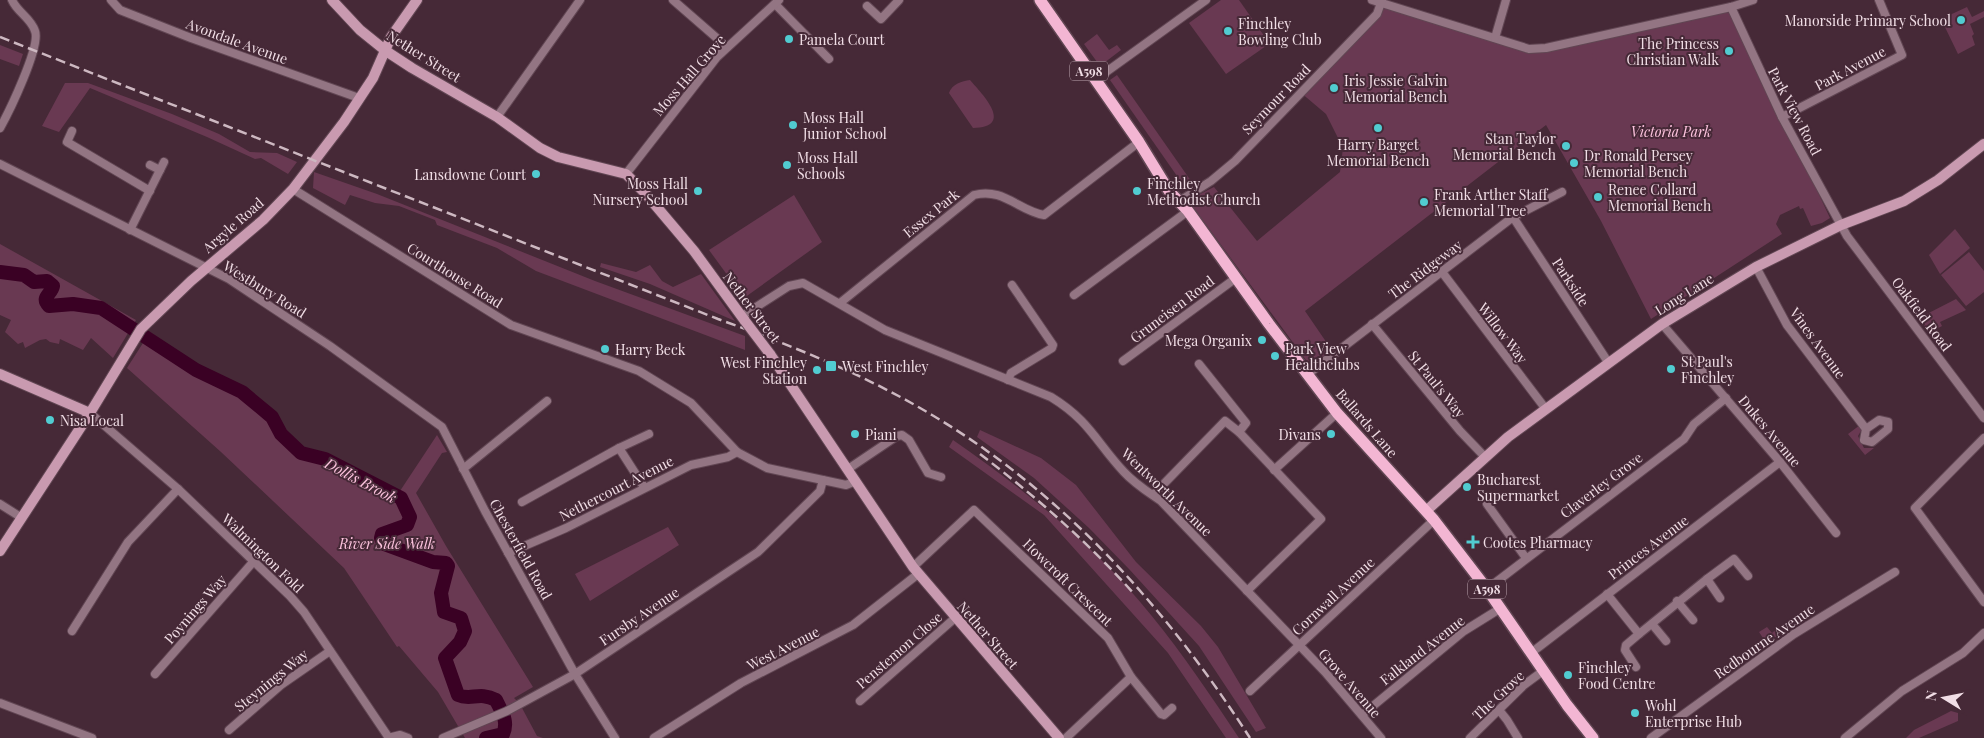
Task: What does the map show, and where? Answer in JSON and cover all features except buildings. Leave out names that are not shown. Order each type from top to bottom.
[{"type":"main road","name":"Ballards Lane","points":[[1040,0],[1139,142],[1178,202],[1188,210],[1336,413],[1430,515],[1501,608],[1543,671],[1593,738]]},
{"type":"street","points":[[0,128],[18,92],[37,41],[32,24],[12,0]]},
{"type":"street","name":"Avondale Avenue","points":[[112,0],[120,10],[182,35],[359,98]]},
{"type":"street","name":"Nether Street","points":[[332,0],[360,30],[386,51],[496,117],[540,148],[558,157],[626,174],[645,193],[694,251],[770,354],[916,570],[1059,738]]},
{"type":"street","name":"Argyle Road","points":[[0,551],[90,413],[139,332],[206,268],[263,220],[293,189],[373,78],[391,37],[417,0]]},
{"type":"street","points":[[496,117],[580,0]]},
{"type":"street","points":[[673,0],[727,47]]},
{"type":"street","points":[[867,6],[881,19],[899,0]]},
{"type":"street","points":[[1095,80],[1206,0]]},
{"type":"street","points":[[1372,0],[1529,49],[1546,48],[1731,7],[1753,0]]},
{"type":"street","points":[[1495,38],[1506,0]]},
{"type":"street","name":"Park Avenue","points":[[1782,117],[1902,55],[1879,0]]},
{"type":"street","points":[[777,2],[829,59]]},
{"type":"street","name":"Moss Hall Grove","points":[[626,174],[673,111],[727,47],[777,2]]},
{"type":"street","name":"Seymour Road","points":[[1178,202],[1211,181],[1235,161],[1377,14],[1381,2]]},
{"type":"street","name":"Park View Road","points":[[1731,7],[1782,117],[1842,225]]},
{"type":"street","points":[[72,131],[67,142],[150,191]]},
{"type":"street","name":"Essex Park","points":[[840,303],[974,195],[982,193],[996,194],[1044,215],[1139,142]]},
{"type":"street","name":"Long Lane","points":[[1430,515],[1485,457],[1546,408],[1662,324],[1756,267],[1842,225],[1904,201],[1938,180],[1984,144]]},
{"type":"street","points":[[130,230],[164,162]]},
{"type":"street","name":"Westbury Road","points":[[0,164],[251,292],[330,346],[442,427],[446,436]]},
{"type":"street","points":[[150,165],[160,170]]},
{"type":"street","name":"Courthouse Road","points":[[293,189],[511,325],[638,371],[691,403],[737,452],[768,468],[846,485],[856,481]]},
{"type":"street","name":"The Ridgeway","points":[[1308,374],[1513,217],[1562,192]]},
{"type":"street","points":[[1074,295],[1188,210]]},
{"type":"street","name":"Parkside","points":[[1513,217],[1608,362]]},
{"type":"street","name":"Oakfield Road","points":[[1842,225],[1847,236],[1984,418]]},
{"type":"street","name":"Vines Avenue","points":[[1756,267],[1787,325],[1866,429]]},
{"type":"street","name":"Willow Way","points":[[1442,272],[1546,408]]},
{"type":"street","name":"Gruneisen Road","points":[[1123,361],[1236,278]]},
{"type":"street","points":[[744,319],[789,286],[803,283],[840,303]]},
{"type":"street","points":[[1008,380],[1012,372],[1052,348],[1053,345],[1012,285]]},
{"type":"street","name":"Wentworth Avenue","points":[[840,303],[885,330],[1051,397],[1070,409],[1096,435],[1125,473],[1146,492],[1161,501],[1299,645]]},
{"type":"street","name":"St Paul's Way","points":[[1372,324],[1460,430],[1485,457]]},
{"type":"street","name":"Dukes Avenue","points":[[1662,324],[1780,462],[1836,534]]},
{"type":"street","points":[[1199,364],[1246,423],[1239,432]]},
{"type":"street","points":[[0,374],[90,413]]},
{"type":"street","name":"Claverley Grove","points":[[1487,589],[1684,439],[1694,424],[1726,398]]},
{"type":"street","points":[[463,469],[547,401]]},
{"type":"street","name":"Walmington Fold","points":[[90,413],[178,489],[254,561],[304,612],[388,738],[400,735],[408,738]]},
{"type":"street","points":[[1274,470],[1336,413]]},
{"type":"street","points":[[1152,495],[1225,421],[1239,432],[1321,519],[1247,591]]},
{"type":"street","points":[[522,502],[619,448],[649,434]]},
{"type":"street","points":[[848,469],[897,436],[902,435],[909,440],[928,473],[941,477]]},
{"type":"street","name":"Chesterfield Road","points":[[446,436],[575,674],[615,738]]},
{"type":"street","points":[[1984,438],[1915,508],[1984,602]]},
{"type":"street","points":[[619,448],[644,487]]},
{"type":"street","name":"Nethercourt Avenue","points":[[508,553],[566,528],[644,487],[691,465],[728,457],[737,452]]},
{"type":"street","name":"Princes Avenue","points":[[1531,653],[1780,462]]},
{"type":"street","name":"Fursby Avenue","points":[[443,738],[507,711],[575,674],[758,552],[820,491],[822,480]]},
{"type":"street","points":[[72,631],[128,542],[178,489]]},
{"type":"street","points":[[0,504],[22,518]]},
{"type":"street","points":[[1486,504],[1526,558]]},
{"type":"street","name":"Howcroft Crescent","points":[[916,570],[974,510],[1108,638],[1131,676]]},
{"type":"street","name":"Cornwall Avenue","points":[[1250,691],[1430,515]]},
{"type":"street","points":[[1636,667],[1625,650],[1626,645],[1677,601],[1734,559],[1748,576]]},
{"type":"street","name":"Poynings Way","points":[[155,674],[254,561]]},
{"type":"street","name":"West Avenue","points":[[654,738],[741,683],[853,626],[916,570]]},
{"type":"street","name":"Redbourne Avenue","points":[[1651,738],[1794,634],[1895,572]]},
{"type":"street","points":[[1707,579],[1720,598]]},
{"type":"street","points":[[1607,594],[1639,634]]},
{"type":"street","points":[[1677,601],[1693,620]]},
{"type":"street","name":"Falkland Avenue","points":[[1362,715],[1464,631],[1501,608]]},
{"type":"street","name":"Penstemon Close","points":[[860,701],[955,618]]},
{"type":"street","points":[[1652,624],[1666,641]]},
{"type":"street","points":[[1844,738],[1902,692],[1963,653],[1984,633]]},
{"type":"street","name":"Grove Avenue","points":[[1299,645],[1381,738]]},
{"type":"street","name":"Steynings Way","points":[[229,730],[281,685],[330,651]]},
{"type":"street","name":"The Grove","points":[[1470,738],[1524,685],[1543,671]]},
{"type":"street","points":[[1066,738],[1131,676],[1161,714],[1164,715],[1172,708]]},
{"type":"street","points":[[0,703],[92,738]]},
{"type":"street","points":[[1499,710],[1518,738]]},
{"type":"green space","name":"Finchley Bowling Club","points":[[1221,0],[1239,0],[1267,40],[1266,46],[1226,74],[1189,23]]},
{"type":"green space","name":"Victoria Park","points":[[1381,4],[1493,38],[1546,48],[1731,7],[1830,218],[1822,223],[1811,226],[1803,208],[1800,209],[1799,206],[1780,215],[1776,224],[1782,234],[1651,319],[1601,221],[1546,125],[1305,311],[1331,349],[1331,352],[1311,367],[1188,200],[1214,187],[1257,241],[1340,172],[1343,148],[1326,114],[1300,92],[1378,13]]},
{"type":"green space","points":[[1967,7],[1972,17],[1984,11],[1984,17],[1970,24],[1974,34],[1972,36],[1975,45],[1958,54],[1941,19]]},
{"type":"green space","points":[[1097,34],[1109,50],[1117,45],[1121,50],[1100,66],[1084,44]]},
{"type":"green space","points":[[0,45],[23,54],[19,66],[0,59]]},
{"type":"green space","points":[[1117,75],[1191,181],[1184,186],[1110,80]]},
{"type":"green space","points":[[970,80],[992,109],[994,116],[992,122],[985,126],[973,128],[949,93],[955,85]]},
{"type":"green space","points":[[65,83],[88,83],[172,114],[219,134],[250,152],[277,153],[297,162],[288,174],[261,158],[255,159],[90,88],[59,132],[42,126]]},
{"type":"green space","points":[[314,172],[377,194],[595,281],[745,336],[745,350],[536,271],[497,248],[437,225],[435,220],[399,206],[375,203],[350,195],[345,205],[313,188]]},
{"type":"green space","points":[[794,195],[822,242],[744,298],[709,250]]},
{"type":"green space","points":[[1955,229],[1970,248],[1940,274],[1929,255]]},
{"type":"green space","points":[[0,244],[136,320],[113,358],[91,338],[83,350],[60,339],[59,344],[46,339],[25,348],[23,342],[18,344],[5,332],[11,320],[0,315]]},
{"type":"green space","points":[[1969,252],[1984,271],[1984,292],[1966,306],[1941,275]]},
{"type":"green space","points":[[601,263],[636,272],[650,265],[662,281],[673,287],[701,274],[735,321],[650,284],[600,267]]},
{"type":"green space","points":[[1956,299],[1966,310],[1940,322],[1942,326],[1929,333],[1919,318]]},
{"type":"green space","name":"River Side Walk","points":[[150,332],[202,371],[244,389],[275,415],[280,427],[304,450],[329,458],[398,494],[437,435],[447,452],[442,453],[416,493],[446,546],[533,687],[514,698],[518,702],[512,712],[522,708],[537,736],[543,738],[465,738],[438,692],[399,646],[397,647],[344,568],[221,452],[127,368]]},
{"type":"green space","points":[[1860,425],[1862,429],[1858,436],[1864,448],[1874,448],[1865,455],[1848,434]]},
{"type":"green space","points":[[980,430],[1041,458],[1076,485],[1136,562],[1201,626],[1218,647],[1266,728],[1256,732],[1199,646],[1129,569],[1089,528],[1034,478],[977,437]]},
{"type":"green space","points":[[953,440],[1033,499],[1083,542],[1107,566],[1151,615],[1239,738],[1226,738],[1168,653],[1044,515],[949,447]]},
{"type":"green space","points":[[668,527],[679,545],[590,601],[575,574]]},
{"type":"green space","points":[[1781,625],[1785,631],[1758,650],[1754,645],[1763,638],[1759,632],[1767,627],[1772,633]]},
{"type":"green space","points":[[1951,711],[1958,713],[1958,721],[1919,738],[1906,738],[1914,730]]},
{"type":"waterway","name":"Dollis Brook","points":[[0,272],[24,275],[34,282],[47,281],[53,286],[46,298],[49,306],[73,304],[101,308],[196,370],[242,392],[272,417],[281,434],[301,453],[325,459],[401,498],[410,517],[407,525],[382,534],[381,538],[384,544],[433,562],[446,563],[448,566],[441,593],[444,612],[461,618],[465,631],[460,642],[445,658],[458,695],[463,697],[485,696],[496,700],[504,716],[505,729],[503,734],[486,738]]},
{"type":"railway","points":[[0,37],[800,350],[880,386],[906,400],[980,446],[1026,481],[1069,518],[1110,558],[1184,644],[1250,738]]},
{"type":"railway","points":[[980,454],[1061,521],[1135,595]]},
{"type":"place","name":"Manorside Primary School","points":[[1961,20]]},
{"type":"place","name":"Finchley Bowling Club","points":[[1228,31]]},
{"type":"place","name":"Pamela Court","points":[[789,39]]},
{"type":"place","name":"The Princess Christian Walk","points":[[1729,51]]},
{"type":"place","name":"Iris Jessie Galvin Memorial Bench","points":[[1334,88]]},
{"type":"place","name":"Moss Hall Junior School","points":[[793,125]]},
{"type":"place","name":"Harry Barget Memorial Bench","points":[[1378,128]]},
{"type":"place","name":"Stan Taylor Memorial Bench","points":[[1566,146]]},
{"type":"place","name":"Dr Ronald Persey Memorial Bench","points":[[1574,163]]},
{"type":"place","name":"Moss Hall Schools","points":[[787,165]]},
{"type":"place","name":"Lansdowne Court","points":[[536,174]]},
{"type":"place","name":"Moss Hall Nursery School","points":[[698,191]]},
{"type":"place","name":"Finchley Methodist Church","points":[[1137,191]]},
{"type":"place","name":"Renee Collard Memorial Bench","points":[[1598,197]]},
{"type":"place","name":"Frank Arther Staff Memorial Tree","points":[[1424,202]]},
{"type":"place","name":"Mega Organix","points":[[1262,340]]},
{"type":"place","name":"Harry Beck","points":[[605,349]]},
{"type":"place","name":"Park View Healthclubs","points":[[1275,356]]},
{"type":"place","name":"West Finchley","points":[[831,366]]},
{"type":"place","name":"St Paul's Finchley","points":[[1671,369]]},
{"type":"place","name":"West Finchley Station","points":[[817,370]]},
{"type":"place","name":"Nisa Local","points":[[50,420]]},
{"type":"place","name":"Piani","points":[[855,434]]},
{"type":"place","name":"Divans","points":[[1331,434]]},
{"type":"place","name":"Bucharest Supermarket","points":[[1467,487]]},
{"type":"place","name":"Cootes Pharmacy","points":[[1473,542]]},
{"type":"place","name":"Finchley Food Centre","points":[[1568,675]]},
{"type":"place","name":"Wohl Enterprise Hub","points":[[1635,713]]}]
